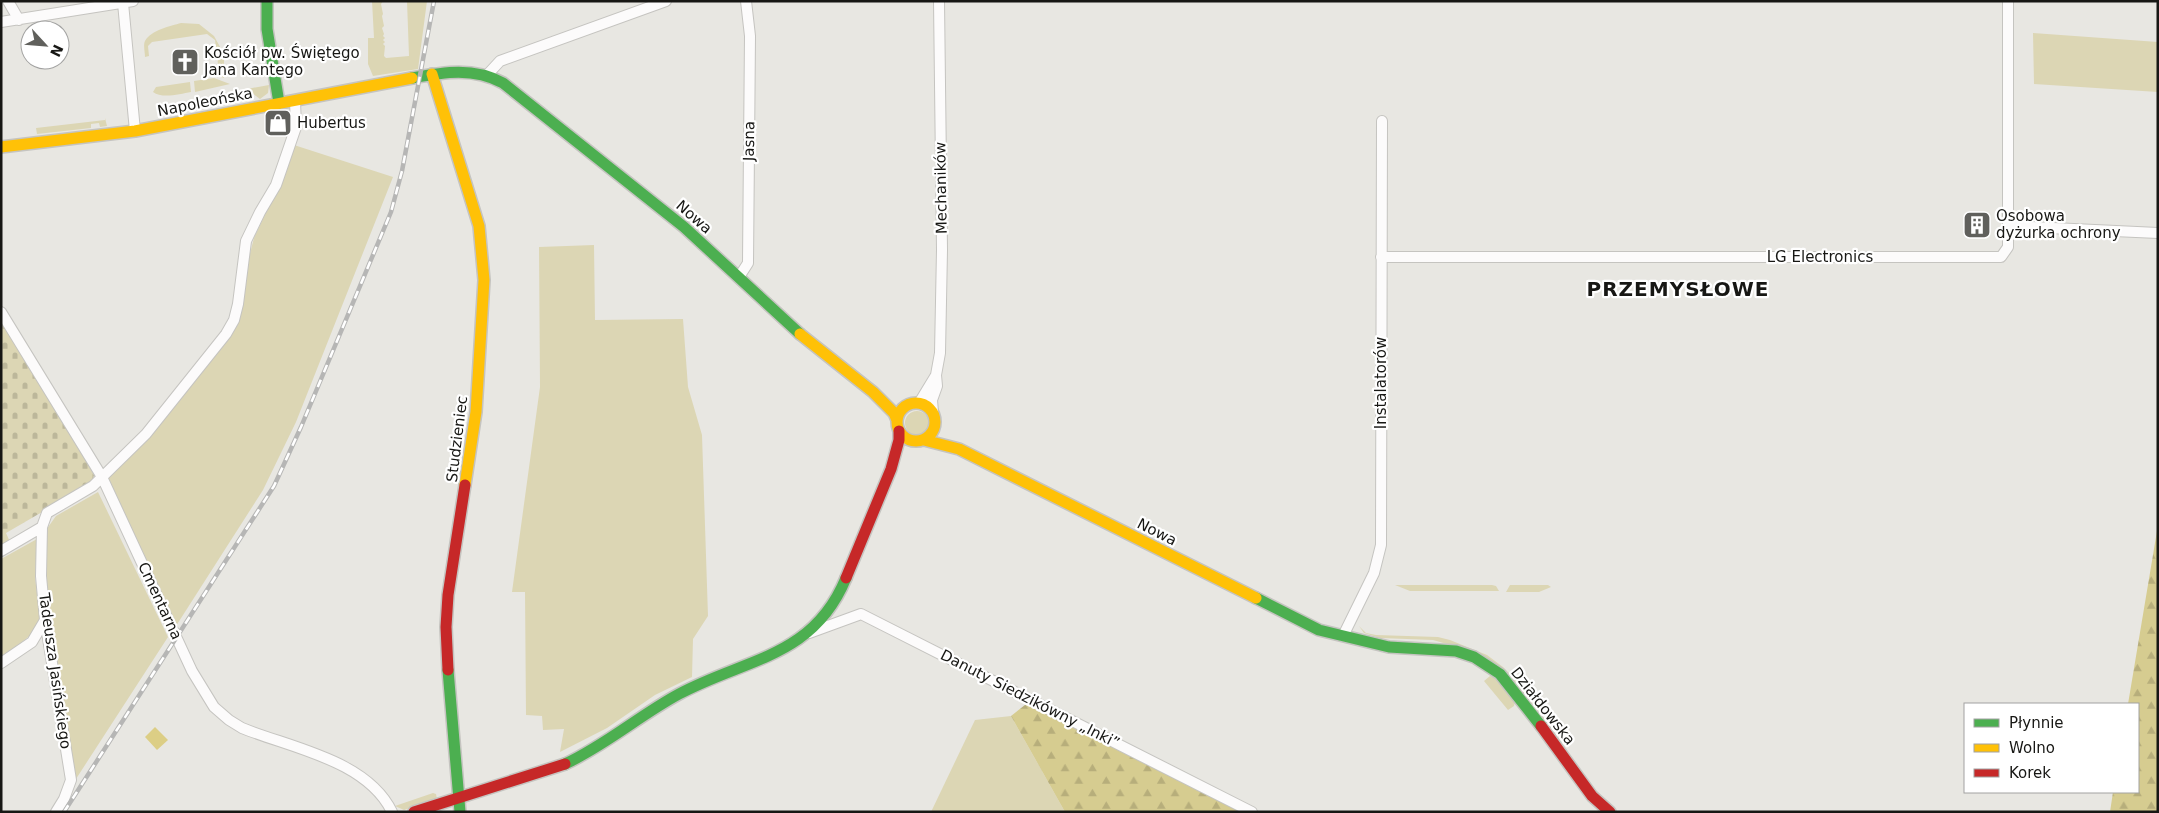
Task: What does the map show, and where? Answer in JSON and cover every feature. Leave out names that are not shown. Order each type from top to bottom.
[{"type":"street","points":[[8,1],[19,20]]},
{"type":"street","points":[[267,1],[267,29],[279,103]]},
{"type":"street","points":[[488,74],[500,61],[666,1]]},
{"type":"street","name":"Jasna","points":[[739,277],[748,263],[750,36],[746,1]]},
{"type":"street","name":"Mechaników","points":[[933,412],[932,400],[937,386],[936,375],[940,354],[942,250],[939,1]]},
{"type":"street","name":"LG Electronics","points":[[1381,257],[2001,257],[2008,247],[2008,1]]},
{"type":"street","points":[[1,22],[19,20],[88,4],[128,2],[135,130]]},
{"type":"street","name":"Napoleońska","points":[[1,147],[135,130],[432,74],[467,70],[488,74]]},
{"type":"street","name":"Studzieniec","points":[[432,74],[479,226],[484,280],[476,412],[448,595],[446,627],[451,715],[460,812]]},
{"type":"street","name":"Nowa","points":[[488,74],[514,91],[652,201],[836,364],[873,392],[906,406]]},
{"type":"street","points":[[1,551],[42,527],[47,513],[92,486],[102,477],[146,434],[226,334],[234,320],[238,304],[246,241],[260,212],[276,186],[296,127],[295,101]]},
{"type":"street","name":"Instalatorów","points":[[1344,636],[1374,573],[1380,546],[1382,121]]},
{"type":"street","points":[[2008,226],[2158,232]]},
{"type":"street","name":"Cmentarna","points":[[1,312],[102,477],[192,671],[214,707],[242,728],[330,760],[348,769],[380,791],[392,812]]},
{"type":"street","points":[[919,403],[936,375]]},
{"type":"street","name":"Nowa","points":[[873,392],[894,413],[898,425]]},
{"type":"street","points":[[414,812],[566,764],[594,750],[681,693],[777,653],[805,635],[826,615],[842,588],[891,469],[893,457],[900,440],[899,415],[906,406],[919,403],[927,406],[933,412],[935,425],[932,434],[920,441],[891,469]]},
{"type":"street","points":[[898,425],[907,439],[920,441]]},
{"type":"street","name":"Nowa","points":[[935,425],[959,448],[1299,621],[1319,630],[1344,636]]},
{"type":"street","name":"Nowa","points":[[920,441],[931,440],[950,448],[959,448]]},
{"type":"street","name":"Tadeusza Jasińskiego","points":[[42,527],[41,576],[45,620],[71,780],[64,799],[56,812]]},
{"type":"street","name":"Danuty Siedzikówny „Inki”","points":[[805,635],[861,614],[1252,812]]},
{"type":"street","points":[[1,663],[32,642],[45,620]]},
{"type":"street","name":"Działdowska","points":[[1344,636],[1389,647],[1456,651],[1487,665],[1500,674],[1515,691],[1592,796],[1610,812]]},
{"type":"green space","points":[[372,1],[383,1],[381,4],[384,26],[382,28],[385,38],[383,40],[385,42],[383,44],[385,46],[384,56],[386,58],[409,56],[407,1],[427,1],[418,69],[373,76],[368,64],[368,38],[374,38]]},
{"type":"green space","points":[[181,23],[199,24],[214,36],[224,54],[224,78],[217,75],[219,72],[215,40],[207,34],[152,42],[148,46],[149,56],[145,57],[144,44],[148,37],[162,29]]},
{"type":"green space","points":[[2033,33],[2158,42],[2158,92],[2034,84]]},
{"type":"green space","points":[[214,78],[230,84],[195,92],[194,81]]},
{"type":"green space","points":[[190,82],[191,92],[166,96],[153,92],[156,87]]},
{"type":"green space","points":[[269,85],[268,93],[260,99],[247,89]]},
{"type":"green space","points":[[105,118],[107,126],[100,127],[99,123],[91,124],[91,128],[37,134],[36,128],[105,120]]},
{"type":"green space","points":[[294,145],[393,177],[296,422],[263,490],[176,626],[108,477],[238,318],[254,238],[282,178]]},
{"type":"green space","points":[[594,245],[595,320],[683,319],[688,387],[702,435],[708,616],[693,639],[692,677],[655,695],[607,728],[560,752],[564,729],[543,730],[542,716],[526,715],[525,592],[512,592],[540,387],[539,247]]},
{"type":"green space","points":[[1,314],[94,475],[92,483],[6,533],[10,542],[1,547]]},
{"type":"green space","points":[[917,411],[926,414],[929,423],[926,432],[917,435],[908,432],[905,423],[908,414]]},
{"type":"green space","points":[[98,492],[168,637],[74,782],[53,648],[45,581],[46,530],[56,516]]},
{"type":"green space","points":[[2158,525],[2158,812],[2110,812],[2113,793],[2139,793],[2139,703],[2128,703]]},
{"type":"green space","points":[[37,539],[35,577],[40,619],[33,633],[5,656],[1,655],[1,559]]},
{"type":"green space","points":[[1395,585],[1492,585],[1496,586],[1499,591],[1410,591]]},
{"type":"green space","points":[[1510,585],[1548,585],[1551,587],[1539,592],[1506,592]]},
{"type":"green space","points":[[1359,626],[1366,633],[1376,635],[1438,637],[1487,655],[1518,682],[1562,743],[1533,709],[1454,646],[1433,640],[1380,638],[1364,633]]},
{"type":"green space","points":[[1490,676],[1498,679],[1515,702],[1514,706],[1508,710],[1484,681]]},
{"type":"green space","points":[[1030,701],[1214,788],[1258,812],[1065,812],[1011,716]]},
{"type":"green space","points":[[1011,716],[1065,812],[931,812],[975,720]]},
{"type":"green space","points":[[433,793],[436,794],[437,799],[404,810],[395,806]]},
{"type":"shaded area","points":[[155,727],[168,740],[157,750],[145,737]]},
{"type":"railway","points":[[64,812],[274,486],[301,427],[391,212],[402,171],[434,1]]},
{"type":"traffic: fast","points":[[267,1],[267,29],[279,103]]},
{"type":"traffic: fast","points":[[412,78],[459,72],[481,75],[503,83],[684,227],[800,334]]},
{"type":"traffic: fast","points":[[565,764],[595,748],[679,694],[753,663],[796,640],[815,625],[832,604],[846,578]]},
{"type":"traffic: fast","points":[[1256,598],[1319,630],[1389,647],[1456,651],[1474,657],[1500,674],[1541,726]]},
{"type":"traffic: fast","points":[[448,670],[460,812]]},
{"type":"traffic: slow","points":[[432,74],[479,226],[484,280],[476,412],[465,485]]},
{"type":"traffic: slow","points":[[1,147],[135,131],[412,78]]},
{"type":"traffic: slow","points":[[800,334],[873,392],[894,413],[897,420]]},
{"type":"traffic: slow","points":[[916,403],[930,408],[935,422],[930,436],[916,441],[902,436],[897,422],[902,408],[916,403]]},
{"type":"traffic: slow","points":[[924,440],[959,449],[1256,598]]},
{"type":"traffic: jam","points":[[846,578],[891,469],[899,440],[899,431]]},
{"type":"traffic: jam","points":[[448,670],[446,627],[448,595],[465,485]]},
{"type":"traffic: jam","points":[[1541,726],[1592,796],[1610,812]]},
{"type":"traffic: jam","points":[[414,812],[565,764]]},
{"type":"place","name":"Kościół pw. Świętego Jana Kantego","points":[[185,62]]},
{"type":"place","name":"Hubertus","points":[[278,123]]},
{"type":"place","name":"Osobowa dyżurka ochrony","points":[[1977,225]]},
{"type":"district","name":"PRZEMYSŁOWE","points":[[1678,289]]}]
